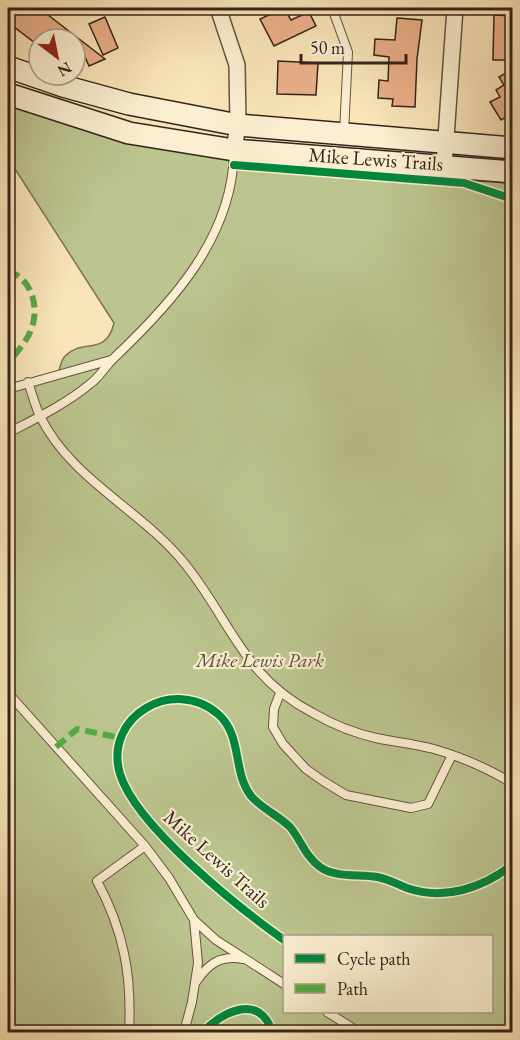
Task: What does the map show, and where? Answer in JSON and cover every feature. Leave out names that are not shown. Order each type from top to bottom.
[{"type":"main road","points":[[8,67],[61,86],[129,104],[238,125],[513,148]]},
{"type":"main road","points":[[8,94],[129,133],[234,150],[513,172]]},
{"type":"street","points":[[218,8],[237,65],[238,125],[234,150]]},
{"type":"street","points":[[444,166],[454,8]]},
{"type":"lane","points":[[332,8],[348,52],[344,134]]},
{"type":"lane","points":[[8,433],[40,417],[91,383],[112,359],[142,332],[199,262],[227,204],[234,165],[234,150]]},
{"type":"lane","points":[[8,389],[112,359]]},
{"type":"lane","points":[[28,382],[40,417],[58,443],[80,470],[161,537],[186,564],[240,649],[259,673],[280,693],[340,726],[375,738],[431,748],[491,771],[513,783]]},
{"type":"lane","points":[[8,693],[145,846],[169,878],[194,920],[216,940],[283,983]]},
{"type":"lane","points":[[280,693],[274,709],[273,727],[283,744],[306,769],[346,795],[411,808],[428,804],[452,755]]},
{"type":"lane","points":[[129,1032],[128,972],[122,938],[112,908],[97,881],[145,846]]},
{"type":"lane","points":[[184,1032],[198,963],[194,920]]},
{"type":"lane","points":[[195,983],[205,969],[216,962],[230,957],[248,960]]},
{"type":"lane","points":[[330,1013],[359,1032]]},
{"type":"green space","name":"Mike Lewis Park","points":[[8,101],[85,129],[512,182],[512,1032],[8,1032],[8,384],[58,374],[65,356],[79,348],[93,346],[105,340],[114,323],[8,158]]},
{"type":"building","points":[[21,8],[39,8],[64,27],[27,27],[27,37],[9,23]]},
{"type":"building","points":[[284,8],[291,20],[309,12],[316,26],[274,46],[260,19]]},
{"type":"building","points":[[494,15],[513,16],[513,60],[493,60]]},
{"type":"building","points":[[105,17],[118,48],[103,55],[89,24]]},
{"type":"building","points":[[397,18],[422,20],[417,59],[415,107],[392,106],[393,99],[378,98],[379,80],[388,81],[389,57],[374,55],[375,39],[395,40]]},
{"type":"building","points":[[87,45],[105,59],[89,66],[87,62]]},
{"type":"building","points":[[278,61],[318,63],[316,95],[277,94]]},
{"type":"building","points":[[513,69],[513,113],[501,120],[490,102],[500,97],[496,90],[504,85],[499,77]]},
{"type":"marked path","points":[[8,271],[23,280],[28,287],[35,312],[29,335],[8,365]]},
{"type":"marked path","points":[[56,747],[77,729],[121,738]]},
{"type":"cycle path","name":"Mike Lewis Trails","points":[[234,165],[464,183],[512,199]]},
{"type":"cycle path","name":"Mike Lewis Trails","points":[[283,939],[191,864],[167,841],[130,795],[120,774],[118,753],[122,735],[132,720],[146,708],[163,701],[182,699],[200,703],[218,714],[231,733],[241,776],[251,796],[290,827],[311,858],[326,870],[340,874],[377,877],[421,892],[435,893],[476,886],[512,865]]},
{"type":"cycle path","points":[[203,1032],[230,1012],[250,1009],[259,1013],[266,1020],[272,1032]]}]
